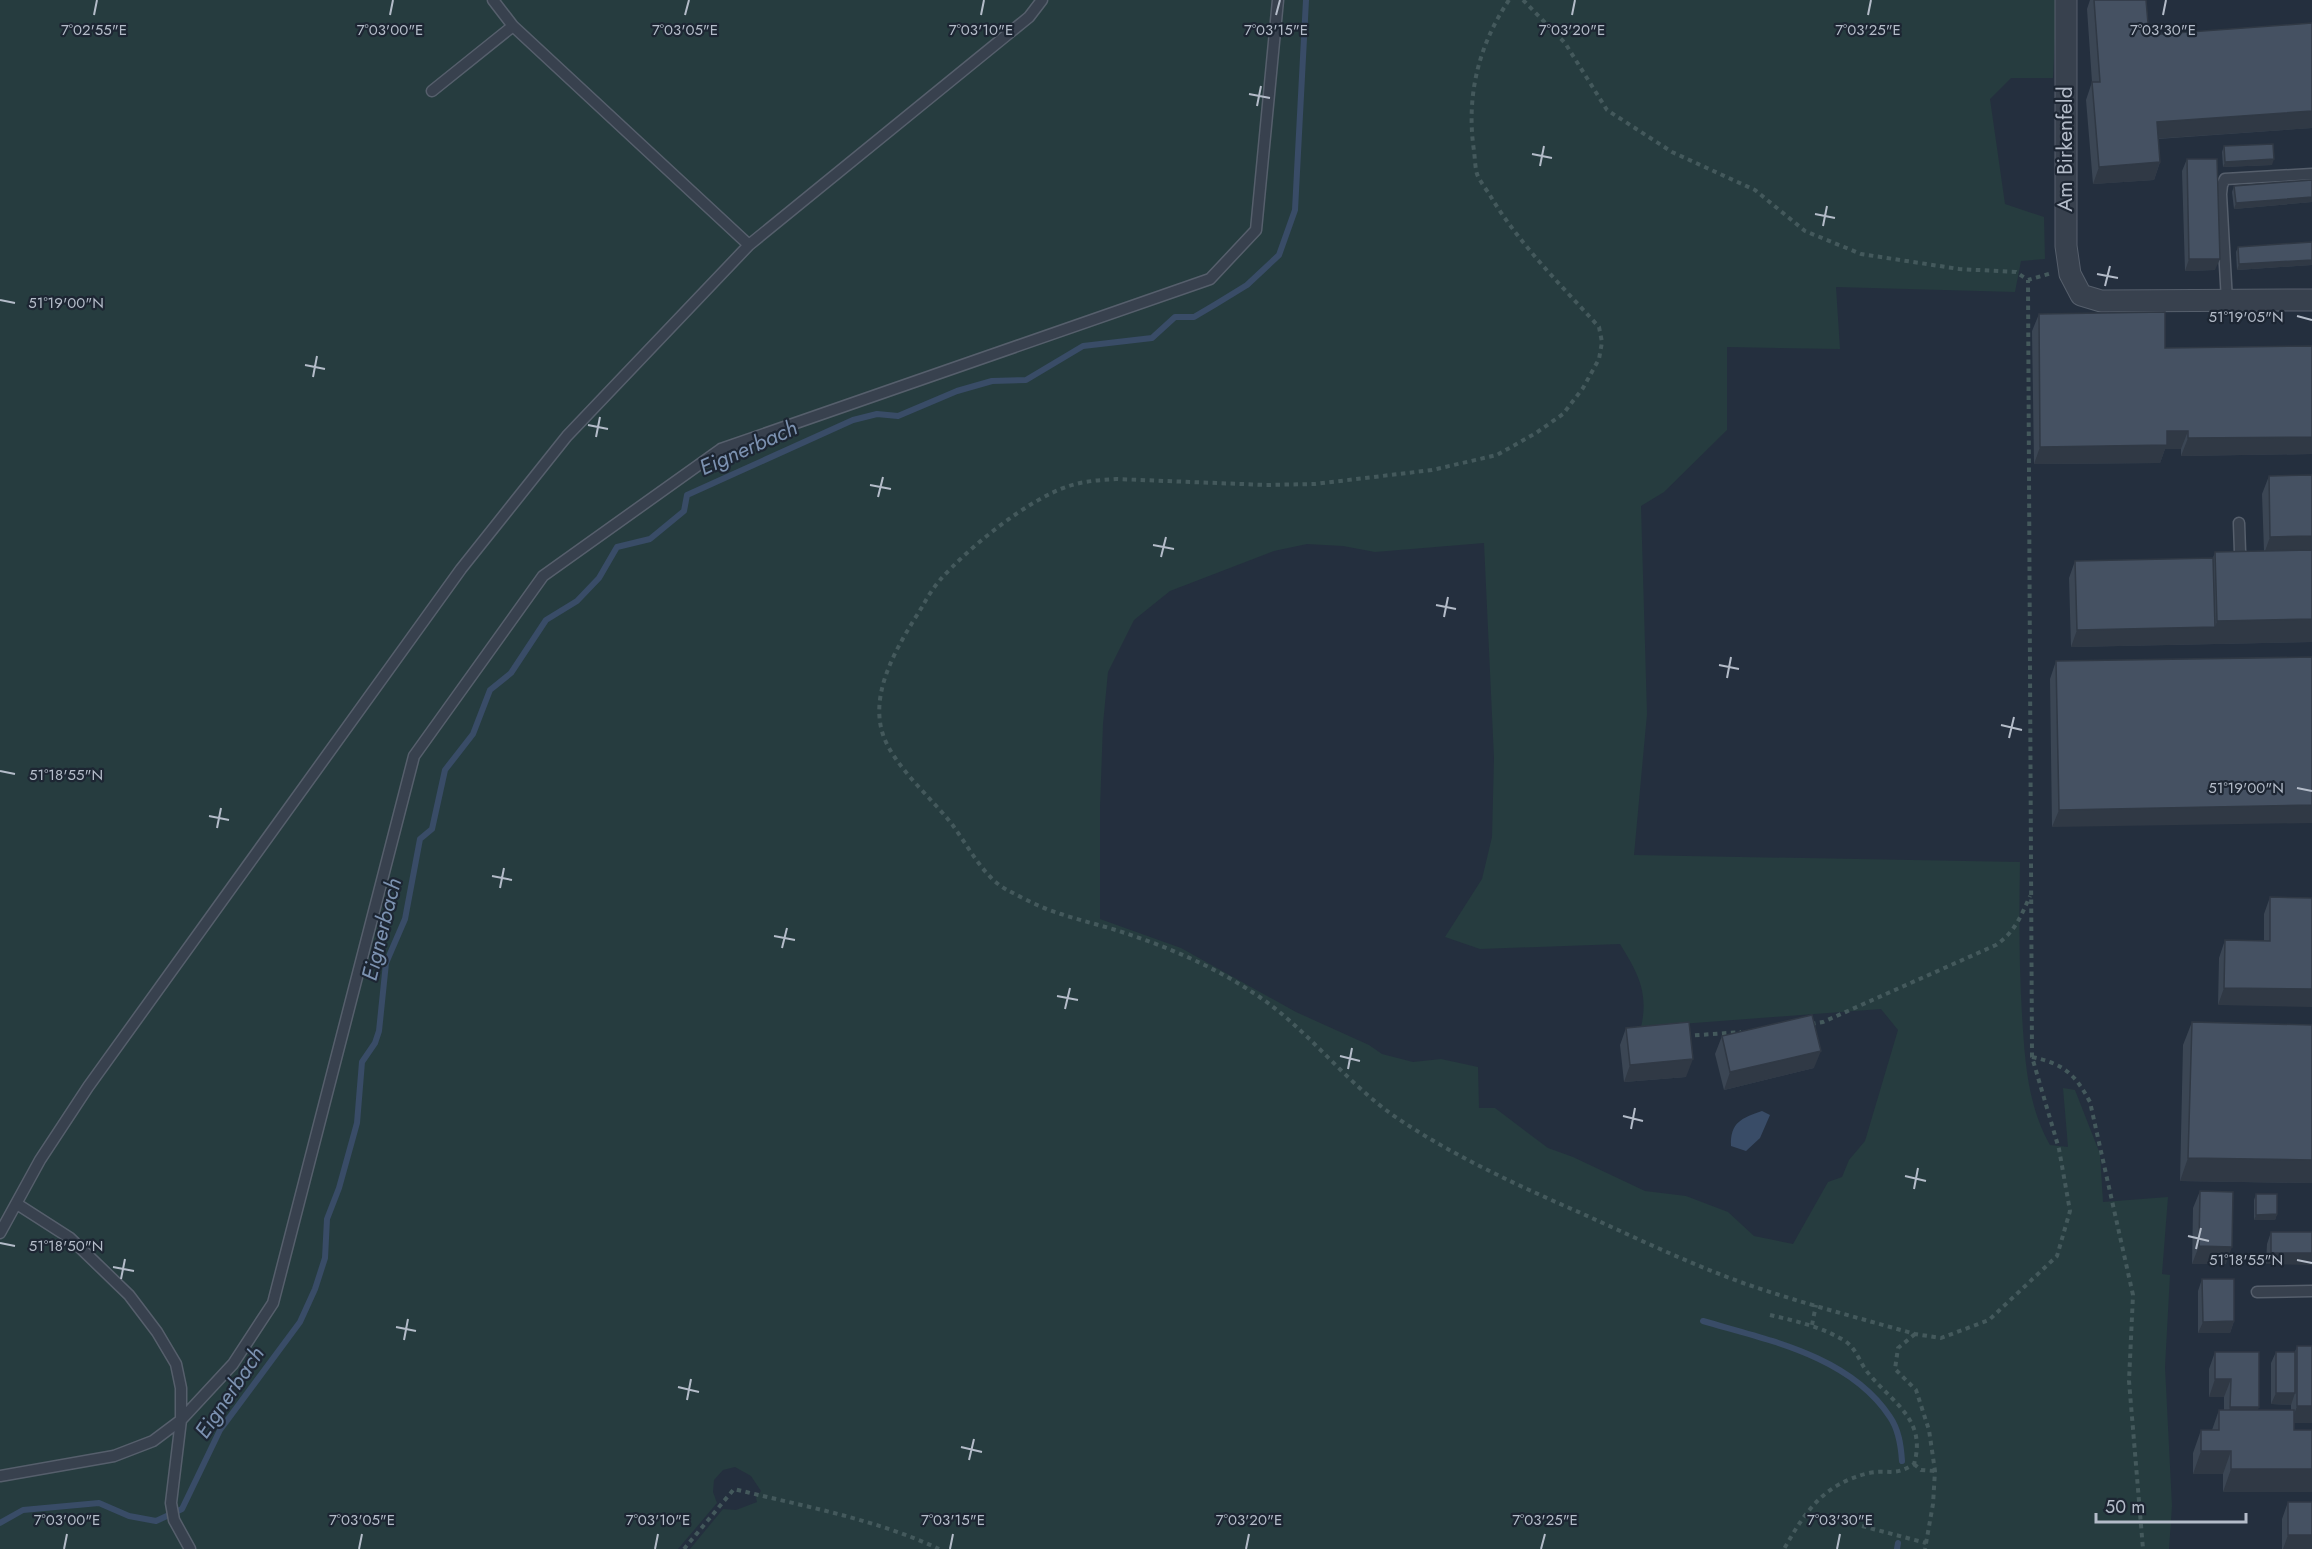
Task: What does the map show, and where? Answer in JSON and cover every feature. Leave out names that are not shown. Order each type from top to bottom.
[{"type":"street","name":"Am Birkenfeld","points":[[2066,0],[2066,246],[2070,273],[2081,296]]},
{"type":"street","points":[[2081,296],[2102,301],[2312,300]]},
{"type":"lane","points":[[493,0],[513,26],[749,245]]},
{"type":"lane","points":[[0,1233],[40,1160],[88,1087],[461,569],[567,436],[749,245],[1029,17],[1042,0]]},
{"type":"lane","points":[[0,1476],[114,1456],[153,1441],[181,1420],[233,1364],[273,1303],[414,756],[543,576],[721,449],[1210,279],[1256,230],[1278,0]]},
{"type":"lane","points":[[432,91],[513,26]]},
{"type":"lane","points":[[2227,301],[2222,194],[2225,179],[2312,174]]},
{"type":"lane","points":[[2239,523],[2240,552],[2243,557],[2264,558]]},
{"type":"lane","points":[[17,1203],[70,1238],[129,1295],[176,1364],[181,1388],[181,1420],[171,1503],[174,1520],[190,1549]]},
{"type":"lane","points":[[2257,1292],[2312,1291]]},
{"type":"path","points":[[1509,0],[1494,22],[1480,61],[1472,93],[1471,128],[1477,174],[1500,211],[1533,254],[1599,327],[1602,342],[1599,359],[1583,388],[1563,414],[1536,433],[1497,455],[1432,470],[1315,484],[1266,485],[1116,479],[1093,481],[1053,493],[1022,511],[981,542],[959,560],[937,583],[890,663],[879,703],[879,717],[888,746],[915,783],[949,820],[992,878],[1003,888],[1055,912],[1125,933],[1176,952],[1250,991],[1286,1016],[1366,1095],[1454,1153],[1656,1247],[1743,1283],[1915,1334],[1941,1338],[1989,1320],[2057,1256],[2070,1211],[2059,1149],[2032,1058],[2028,280]]},
{"type":"path","points":[[1523,0],[1565,43],[1606,110],[1672,152],[1755,190],[1805,231],[1861,254],[1959,269],[2016,272],[2028,280]]},
{"type":"path","points":[[2028,280],[2051,273],[2081,296]]},
{"type":"path","points":[[1801,1026],[1823,1022],[1996,945],[2010,935],[2018,924],[2031,894]]},
{"type":"path","points":[[1684,1036],[1749,1031]]},
{"type":"path","points":[[2032,1058],[2051,1061],[2067,1070],[2080,1084],[2090,1102],[2133,1295],[2129,1381],[2143,1549]]},
{"type":"path","points":[[1812,1325],[1816,1305]]},
{"type":"path","points":[[1770,1315],[1812,1325],[1847,1342],[1862,1360],[1868,1373],[1907,1415],[1918,1442],[1914,1464],[1902,1472],[1871,1473],[1841,1482],[1824,1492],[1809,1509],[1784,1549]]},
{"type":"path","points":[[1915,1334],[1898,1348],[1894,1369],[1916,1390],[1929,1430],[1935,1471],[1925,1549]]},
{"type":"path","points":[[1914,1464],[1922,1470],[1935,1471]]},
{"type":"path","points":[[684,1549],[734,1489],[865,1522],[939,1549]]},
{"type":"path","points":[[1862,1526],[1926,1543]]},
{"type":"green space","points":[[0,0],[2057,0],[2053,78],[2011,78],[1990,99],[2005,204],[2044,217],[2045,259],[2021,261],[2015,292],[1836,287],[1840,349],[1727,347],[1727,430],[1664,492],[1641,506],[1647,714],[1634,855],[2020,862],[2019,920],[2024,1049],[2028,1081],[2042,1129],[2050,1145],[2068,1147],[2063,1088],[2075,1090],[2100,1154],[2103,1202],[2168,1197],[2162,1274],[2170,1275],[2165,1367],[2172,1506],[2169,1549],[690,1549],[723,1509],[736,1510],[757,1502],[756,1498],[761,1491],[751,1476],[735,1467],[723,1470],[714,1480],[713,1492],[717,1503],[678,1549],[0,1549]],"holes":[[[1484,543],[1494,758],[1492,837],[1482,879],[1445,937],[1480,949],[1620,944],[1637,974],[1643,993],[1641,1027],[1881,1009],[1898,1030],[1865,1141],[1849,1160],[1842,1177],[1828,1182],[1793,1244],[1754,1236],[1728,1212],[1686,1196],[1645,1191],[1573,1157],[1548,1148],[1495,1108],[1479,1108],[1478,1067],[1441,1059],[1413,1062],[1382,1054],[1369,1045],[1296,1012],[1181,948],[1100,919],[1100,808],[1103,724],[1108,672],[1134,620],[1170,591],[1274,551],[1307,544],[1343,546],[1375,552]]]},
{"type":"water","points":[[1762,1111],[1770,1115],[1760,1138],[1746,1151],[1731,1146],[1735,1126],[1743,1119]]},
{"type":"building","points":[[2094,0],[2146,0],[2149,35],[2312,23],[2312,111],[2157,122],[2160,162],[2099,167],[2092,82],[2100,82]]},
{"type":"building","points":[[2273,144],[2274,159],[2225,162],[2224,146]]},
{"type":"building","points":[[2187,159],[2217,159],[2220,259],[2189,259]]},
{"type":"building","points":[[2312,180],[2312,197],[2236,203],[2234,186]]},
{"type":"building","points":[[2312,242],[2312,260],[2239,264],[2238,247]]},
{"type":"building","points":[[2165,312],[2165,348],[2312,346],[2312,437],[2188,438],[2188,431],[2167,431],[2167,445],[2040,447],[2039,314]]},
{"type":"building","points":[[2312,475],[2312,536],[2270,537],[2269,476]]},
{"type":"building","points":[[2312,550],[2312,619],[2217,621],[2215,552]]},
{"type":"building","points":[[2213,558],[2215,627],[2077,630],[2075,561]]},
{"type":"building","points":[[2312,657],[2312,805],[2059,810],[2056,661]]},
{"type":"building","points":[[2270,897],[2312,898],[2312,989],[2224,988],[2225,940],[2270,941]]},
{"type":"building","points":[[1812,1015],[1821,1051],[1730,1072],[1722,1036]]},
{"type":"building","points":[[1689,1022],[1693,1059],[1630,1065],[1626,1028]]},
{"type":"building","points":[[2192,1022],[2312,1025],[2312,1160],[2188,1158]]},
{"type":"building","points":[[2200,1191],[2233,1192],[2232,1247],[2199,1246]]},
{"type":"building","points":[[2256,1194],[2277,1194],[2277,1214],[2256,1215]]},
{"type":"building","points":[[2271,1232],[2312,1232],[2312,1253],[2271,1253]]},
{"type":"building","points":[[2202,1279],[2234,1279],[2234,1321],[2203,1322]]},
{"type":"building","points":[[2297,1346],[2312,1346],[2312,1406],[2297,1406]]},
{"type":"building","points":[[2215,1352],[2259,1352],[2259,1407],[2230,1407],[2231,1379],[2215,1379]]},
{"type":"building","points":[[2276,1352],[2295,1352],[2295,1393],[2276,1393]]},
{"type":"building","points":[[2219,1410],[2294,1410],[2294,1430],[2312,1430],[2312,1469],[2231,1469],[2231,1451],[2201,1451],[2201,1430],[2219,1430]]},
{"type":"building","points":[[2288,1502],[2312,1502],[2312,1535],[2288,1535]]},
{"type":"waterway","name":"Eignerbach","points":[[0,1523],[23,1510],[99,1503],[129,1516],[156,1521],[182,1509],[220,1430],[300,1322],[315,1289],[325,1258],[327,1219],[339,1188],[357,1123],[362,1062],[375,1043],[379,1031],[386,963],[405,919],[420,839],[432,829],[445,770],[473,734],[490,690],[511,673],[546,620],[577,601],[599,578],[617,547],[650,539],[684,511],[687,495],[853,420],[877,414],[898,416],[957,391],[992,381],[1026,380],[1083,346],[1152,338],[1175,317],[1194,317],[1247,285],[1279,255],[1295,210],[1306,0]]},
{"type":"waterway","points":[[1703,1321],[1806,1353],[1853,1379],[1873,1396],[1896,1427],[1902,1461]]},
{"type":"waterway","points":[[1897,1549],[1898,1543]]}]
